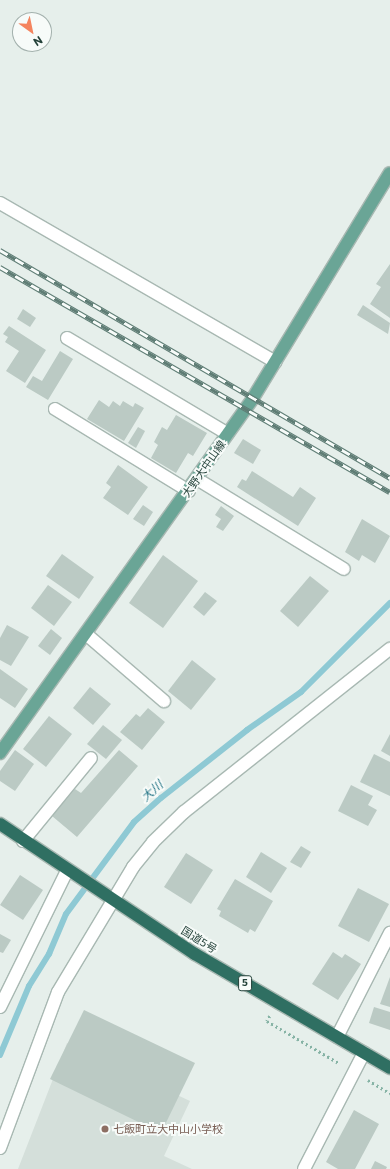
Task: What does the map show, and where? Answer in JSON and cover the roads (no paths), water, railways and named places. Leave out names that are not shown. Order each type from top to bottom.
[{"type":"highway","name":"国道5号","points":[[0,824],[71,874],[195,954],[278,1001],[390,1068]]},
{"type":"main road","name":"大野大中山線","points":[[0,753],[189,491],[228,434],[275,362],[390,173]]},
{"type":"street","points":[[0,203],[275,362]]},
{"type":"street","points":[[67,338],[228,434]]},
{"type":"street","points":[[55,409],[189,491]]},
{"type":"street","points":[[197,479],[344,569]]},
{"type":"street","points":[[86,634],[164,701]]},
{"type":"street","points":[[0,1148],[58,992],[112,900],[141,857],[184,812],[390,649]]},
{"type":"street","points":[[24,840],[91,758]]},
{"type":"street","points":[[0,1007],[71,874]]},
{"type":"street","points":[[337,1037],[390,933]]},
{"type":"street","points":[[304,1169],[364,1053]]},
{"type":"waterway","name":"大川","points":[[0,1055],[29,986],[49,954],[66,914],[134,822],[161,798],[247,730],[301,692],[390,603]]},
{"type":"railway","points":[[0,250],[390,478]]},
{"type":"railway","points":[[0,267],[390,492]]},
{"type":"place","name":"七飯町立大中山小学校","points":[[105,1129]]}]
